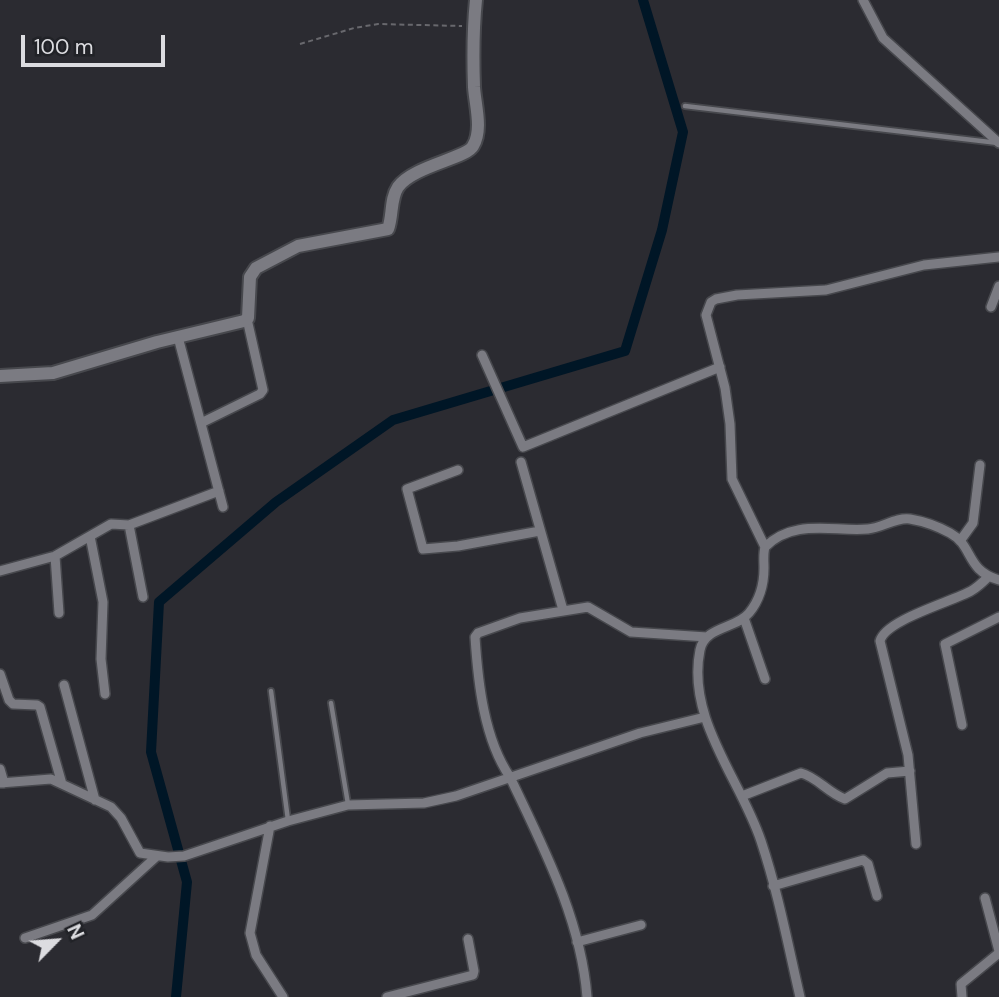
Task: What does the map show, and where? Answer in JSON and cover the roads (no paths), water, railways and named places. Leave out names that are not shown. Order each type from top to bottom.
[{"type":"street","points":[[201,423],[264,390],[247,319],[250,277],[256,268],[298,246],[386,230],[390,225],[393,199],[399,185],[408,177],[470,150],[475,145],[477,123],[473,26],[477,0]]},
{"type":"street","points":[[863,0],[883,38],[999,143]]},
{"type":"street","points":[[800,997],[761,841],[705,717],[699,675],[699,654],[707,637],[744,618],[762,589],[765,547],[732,480],[730,424],[720,367],[706,315],[707,308],[716,299],[757,293],[826,290],[924,265],[999,257]]},
{"type":"street","points":[[991,307],[999,286]]},
{"type":"street","points":[[0,376],[52,373],[247,319]]},
{"type":"street","points":[[178,337],[223,507]]},
{"type":"street","points":[[482,355],[523,447],[720,367]]},
{"type":"street","points":[[521,462],[563,610]]},
{"type":"street","points":[[960,541],[973,523],[980,465]]},
{"type":"street","points":[[458,470],[407,489],[424,550],[540,531]]},
{"type":"street","points":[[0,571],[55,556],[113,524],[130,525],[219,491]]},
{"type":"street","points":[[765,547],[777,539],[816,526],[871,529],[908,519],[951,533],[960,541],[973,563],[988,577],[999,580]]},
{"type":"street","points":[[130,525],[144,597]]},
{"type":"street","points":[[90,536],[103,603],[101,659],[105,694]]},
{"type":"street","points":[[55,556],[60,612]]},
{"type":"street","points":[[916,844],[910,771],[880,641],[881,635],[895,625],[969,592],[988,577]]},
{"type":"street","points":[[587,997],[584,968],[559,885],[510,777],[499,759],[479,689],[475,637],[478,633],[515,619],[590,607],[631,632],[707,637]]},
{"type":"street","points":[[962,725],[945,643],[999,617]]},
{"type":"street","points":[[744,618],[765,679]]},
{"type":"street","points":[[0,674],[11,703],[40,707],[62,784]]},
{"type":"street","points":[[64,685],[95,800]]},
{"type":"street","points":[[0,769],[2,783],[45,778],[117,813],[140,853],[184,856],[288,821],[348,805],[425,803],[456,796],[640,733],[705,717]]},
{"type":"street","points":[[742,796],[804,773],[845,799],[887,773],[910,771]]},
{"type":"street","points":[[270,827],[250,933],[256,955],[283,997]]},
{"type":"street","points":[[25,938],[92,915],[157,856]]},
{"type":"street","points":[[774,886],[863,860],[868,864],[877,896]]},
{"type":"street","points":[[962,997],[961,984],[999,952],[996,949],[985,898]]},
{"type":"street","points":[[577,942],[641,925]]},
{"type":"street","points":[[387,997],[472,975],[474,971],[468,939]]},
{"type":"lane","points":[[684,106],[999,143]]},
{"type":"lane","points":[[271,691],[288,821]]},
{"type":"lane","points":[[331,702],[348,805]]},
{"type":"waterway","points":[[176,997],[187,882],[151,752],[159,602],[276,502],[393,420],[625,351],[662,230],[683,132],[643,0]]}]
